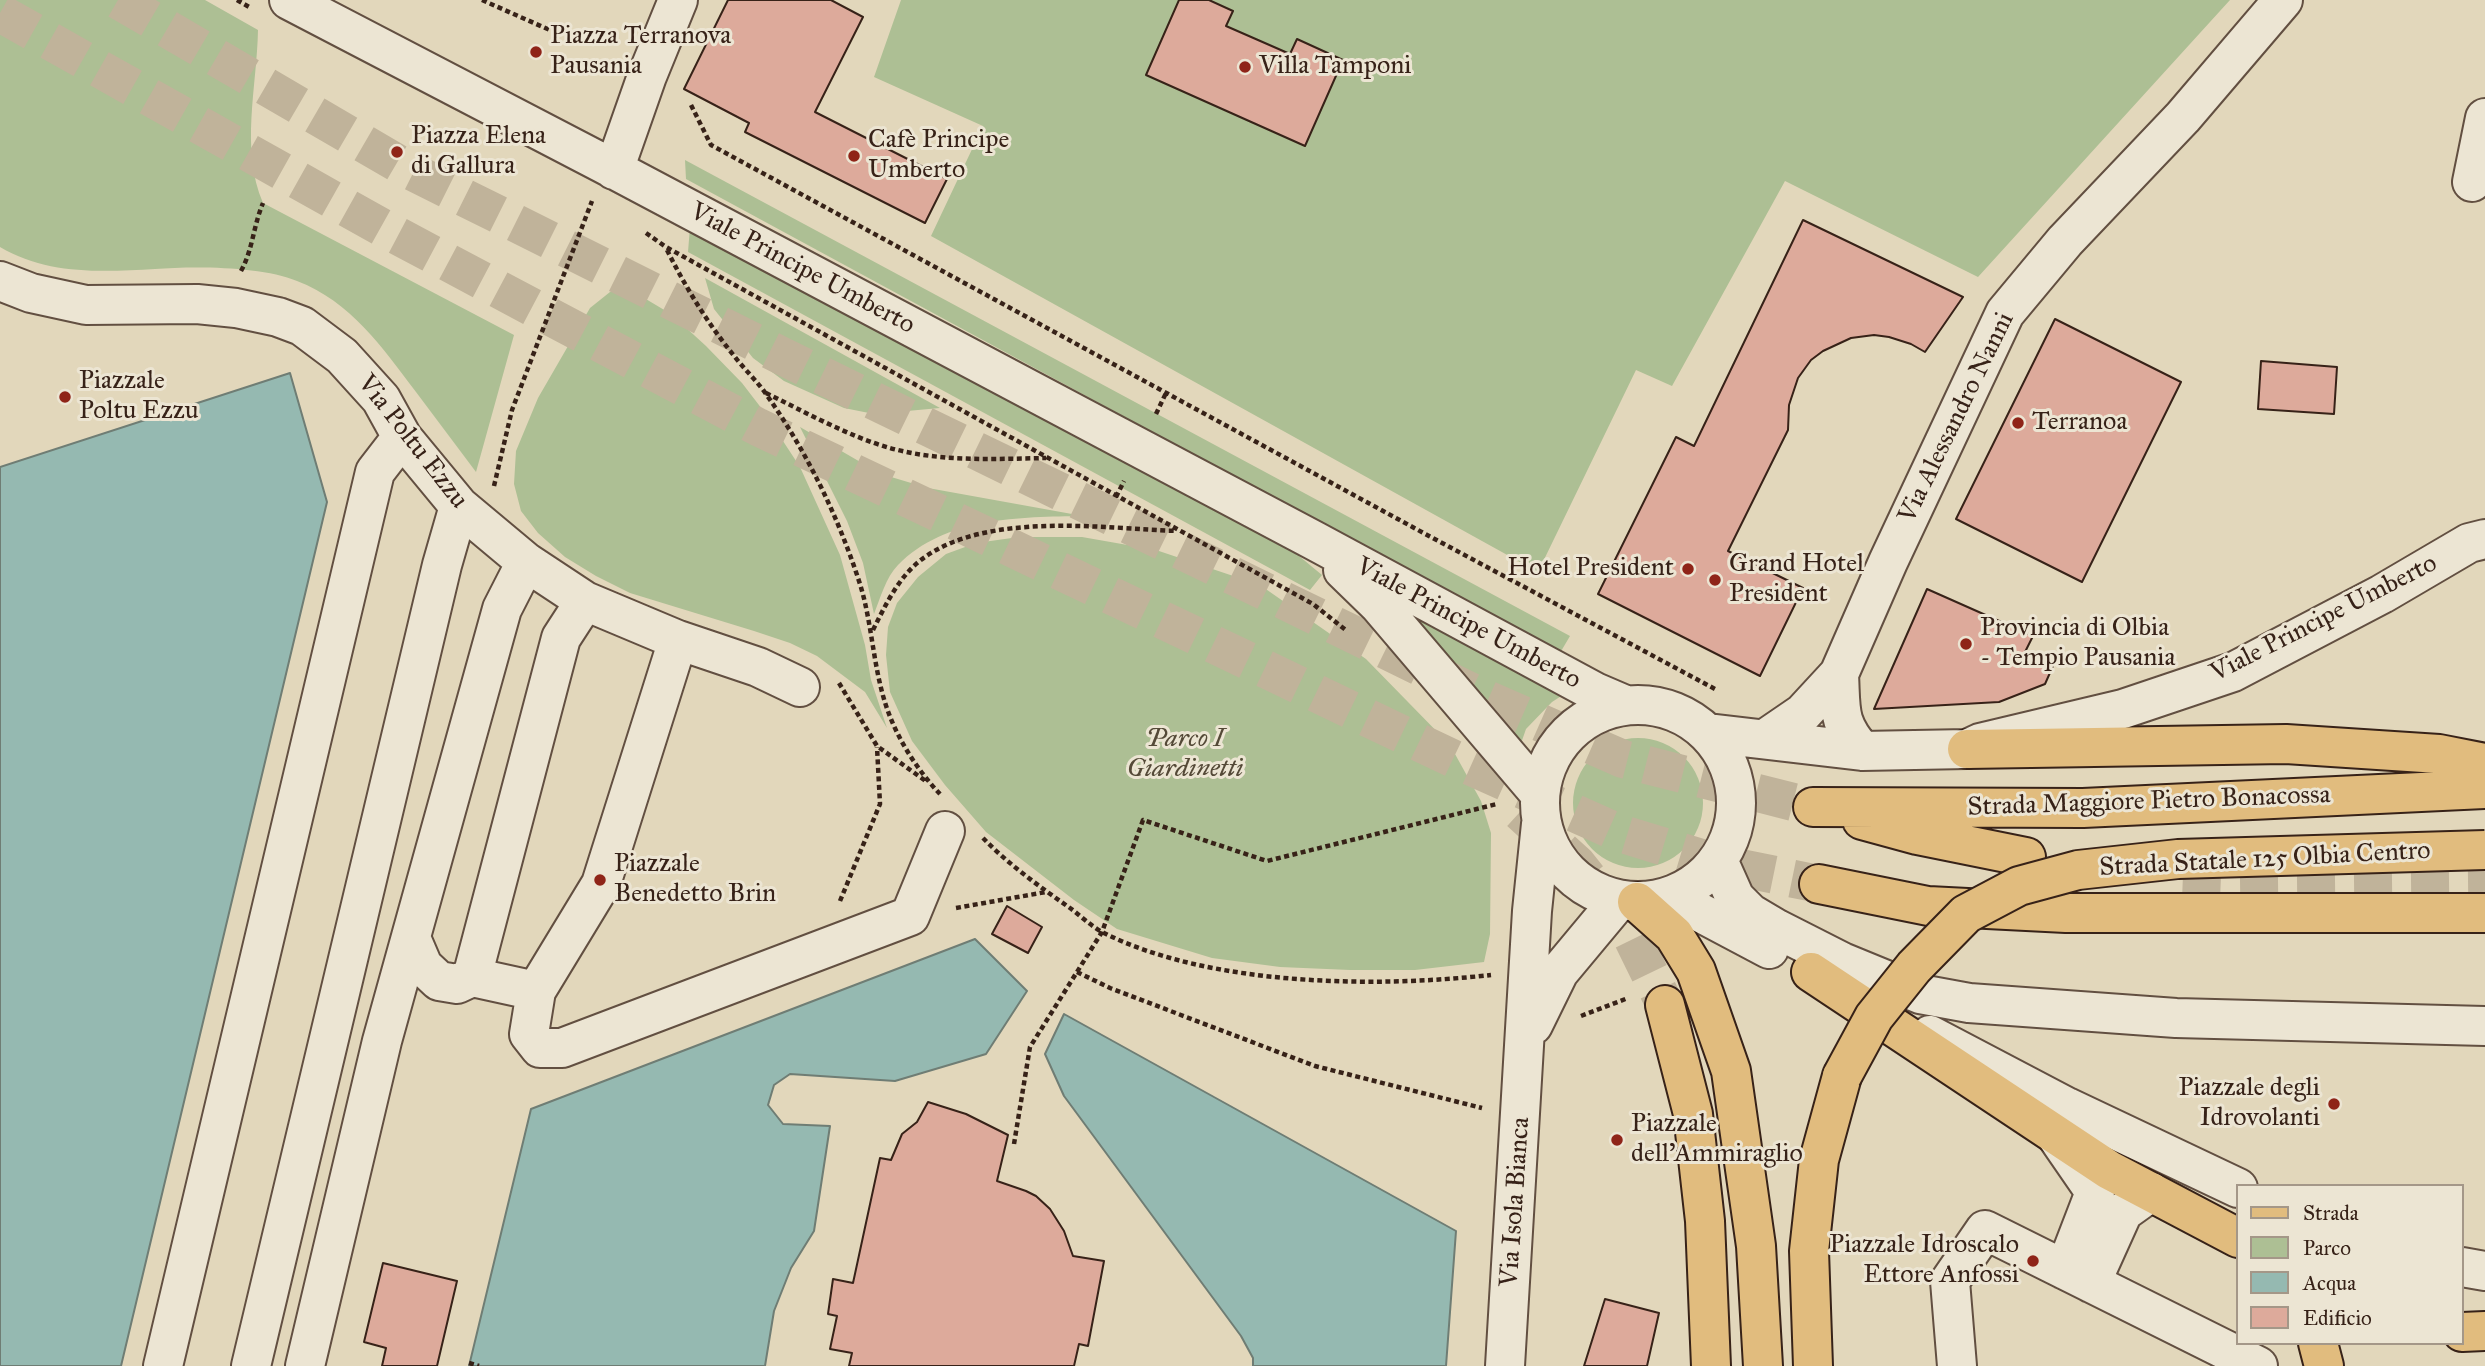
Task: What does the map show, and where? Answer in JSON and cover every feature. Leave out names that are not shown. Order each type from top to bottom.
[{"type":"main road","points":[[1967,749],[2286,744],[2439,754],[2485,763]]},
{"type":"main road","name":"Strada Maggiore Pietro Bonacossa","points":[[2026,857],[1917,835],[1812,807],[2083,808],[2485,789]]},
{"type":"main road","name":"Strada Statale 125 Olbia Centro","points":[[1813,1366],[1809,1251],[1819,1160],[1843,1076],[1874,1017],[1914,967],[1966,914],[2019,886],[2078,870],[2178,859],[2485,850]]},
{"type":"main road","points":[[1819,884],[1928,906],[2066,913],[2485,913]]},
{"type":"main road","points":[[1642,899],[1674,935],[1696,971],[1731,1070],[1756,1247],[1763,1366]]},
{"type":"main road","points":[[1811,972],[2109,1170],[2236,1237]]},
{"type":"main road","points":[[1651,1000],[1693,1114],[1705,1221],[1711,1366]]},
{"type":"main road","points":[[1809,1251],[1824,1366]]},
{"type":"main road","points":[[2464,1332],[2485,1331]]},
{"type":"main road","points":[[2319,1345],[2324,1366]]},
{"type":"street","points":[[605,181],[678,0]]},
{"type":"street","name":"Via Alessandro Nanni","points":[[1765,739],[1804,713],[1839,674],[1888,562],[2005,313],[2065,241],[2183,117],[2283,0]]},
{"type":"street","name":"Viale Principe Umberto","points":[[292,1],[605,181],[1315,541],[1595,692],[1623,704]]},
{"type":"street","points":[[2472,182],[2485,118]]},
{"type":"street","name":"Via Poltu Ezzu","points":[[0,282],[32,293],[86,305],[197,304],[236,308],[278,317],[302,326],[342,356],[381,399],[401,437],[471,516],[526,562],[585,601],[678,640],[758,667],[800,687]]},
{"type":"street","points":[[163,1366],[375,472],[401,437]]},
{"type":"street","points":[[251,1366],[439,578],[471,516]]},
{"type":"street","name":"Viale Principe Umberto","points":[[1708,733],[1862,751],[1967,749],[1980,743],[2123,709],[2233,672],[2382,594],[2469,543],[2485,539]]},
{"type":"street","name":"Viale Principe Umberto","points":[[1315,541],[1379,606],[1540,808]]},
{"type":"street","points":[[305,1366],[382,1041],[502,609],[526,562]]},
{"type":"street","points":[[472,977],[561,638],[585,601]]},
{"type":"street","points":[[678,640],[601,884],[536,991],[529,1034],[540,1048],[562,1048],[910,916],[958,823]]},
{"type":"street","name":"Via Alessandro Nanni","points":[[1839,674],[1841,717],[1847,734],[1862,751]]},
{"type":"street","points":[[1642,899],[1696,883],[1718,860],[1729,840],[1735,818],[1736,795],[1731,772],[1722,751],[1708,733],[1683,715],[1664,708],[1623,704],[1592,715],[1566,734],[1548,761],[1540,808],[1551,851],[1569,874],[1592,890],[1642,899],[1811,972],[2067,1107],[2236,1187]]},
{"type":"street","name":"Via Isola Bianca","points":[[1505,1366],[1540,808]]},
{"type":"street","points":[[1718,860],[1735,898],[1750,913],[1842,962],[1920,994],[1969,1003],[2176,1018],[2485,1026]]},
{"type":"street","name":"Via Isola Bianca","points":[[1526,1039],[1559,972],[1642,899]]},
{"type":"street","points":[[411,938],[423,966],[439,981],[457,984],[472,977],[536,991]]},
{"type":"street","points":[[2055,1134],[2095,1192],[2078,1276]]},
{"type":"street","points":[[2078,1276],[2123,1212],[2151,1192]]},
{"type":"street","points":[[1956,1366],[1950,1281],[1985,1230],[2244,1363]]},
{"type":"street","points":[[1935,1366],[1928,1275],[1960,1267]]},
{"type":"street","points":[[2464,1267],[2485,1271]]},
{"type":"path","points":[[482,0],[552,31]]},
{"type":"path","points":[[691,105],[711,145],[1715,689]]},
{"type":"path","points":[[471,516],[491,503],[512,410],[592,201],[605,181]]},
{"type":"path","points":[[580,195],[604,207]]},
{"type":"path","points":[[236,308],[236,282],[251,253],[253,233],[263,203]]},
{"type":"path","points":[[636,226],[666,247],[1313,604],[1352,636]]},
{"type":"path","points":[[666,247],[688,291],[734,356],[765,393],[825,491],[856,574],[872,631],[889,713],[905,748],[958,823],[1102,932],[1149,952],[1205,967],[1335,981],[1396,983],[1502,974]]},
{"type":"path","points":[[765,393],[825,422],[889,448],[957,459],[1047,458]]},
{"type":"path","points":[[872,631],[904,576],[925,556],[958,540],[1004,528],[1059,526],[1178,531]]},
{"type":"path","points":[[1492,794],[1500,812]]},
{"type":"path","points":[[1014,1144],[1030,1047],[1102,932],[1143,820],[1267,861],[1497,804]]},
{"type":"path","points":[[910,916],[1046,892]]},
{"type":"path","points":[[1077,972],[1123,993],[1315,1066],[1493,1111]]},
{"type":"path","points":[[1526,1039],[1554,1026],[1651,1000]]},
{"type":"path","points":[[469,1363],[479,1366]]},
{"type":"green space","points":[[0,0],[205,0],[258,30],[251,140],[256,182],[263,203],[514,335],[476,472],[404,375],[364,328],[333,301],[297,281],[265,272],[227,268],[75,270],[37,263],[0,247]]},
{"type":"green space","points":[[901,0],[2230,0],[1978,277],[1785,181],[1672,386],[1636,370],[1538,572],[931,236],[983,126],[874,77]]},
{"type":"green space","points":[[685,160],[1570,636],[1560,653],[686,179]]},
{"type":"green space","points":[[690,227],[1293,551],[1322,575],[1310,590],[688,252]]},
{"type":"green space","points":[[705,278],[940,408],[874,414],[844,408],[784,381],[753,358],[714,309]]},
{"type":"green space","points":[[629,289],[671,314],[742,383],[800,467],[840,555],[865,645],[871,680],[887,728],[865,692],[817,656],[790,643],[630,593],[565,557],[538,533],[521,511],[514,484],[516,451],[538,398],[590,308],[610,292]]},
{"type":"green space","points":[[800,427],[881,474],[928,488],[1083,516],[1009,519],[984,523],[938,537],[917,549],[898,565],[884,588],[874,614],[863,563],[847,521]]},
{"type":"green space","name":"Parco I Giardinetti","points":[[1019,537],[1082,537],[1156,550],[1260,585],[1366,659],[1450,745],[1481,801],[1491,833],[1490,934],[1484,962],[1415,970],[1350,970],[1280,967],[1212,958],[1117,929],[1074,900],[986,832],[945,785],[912,741],[890,692],[886,655],[888,627],[897,603],[918,577],[946,554],[976,543]]},
{"type":"green space","points":[[1400,607],[1569,691],[1552,702],[1526,729],[1518,752]]},
{"type":"green space","points":[[1638,738],[1663,743],[1684,757],[1698,778],[1703,803],[1698,828],[1684,849],[1663,863],[1638,868],[1613,863],[1592,849],[1578,828],[1573,803],[1578,778],[1592,757],[1613,743]]},
{"type":"water","points":[[290,373],[327,502],[121,1366],[0,1366],[0,467]]},
{"type":"water","points":[[975,939],[1027,991],[986,1054],[895,1081],[790,1074],[774,1085],[768,1105],[783,1124],[830,1126],[814,1231],[791,1268],[774,1311],[765,1366],[469,1366],[531,1109]]},
{"type":"water","points":[[1064,1014],[1456,1231],[1446,1366],[1253,1366],[1253,1358],[1241,1336],[1064,1096],[1045,1054]]},
{"type":"building","points":[[728,0],[831,0],[863,17],[815,112],[947,179],[925,223],[745,132],[749,123],[684,89]]},
{"type":"building","name":"Villa Tamponi","points":[[1179,0],[1209,0],[1233,11],[1226,26],[1290,54],[1297,39],[1343,60],[1305,146],[1146,75]]},
{"type":"building","points":[[1803,220],[1963,297],[1925,352],[1889,337],[1874,335],[1851,338],[1823,351],[1811,360],[1798,378],[1789,405],[1788,430],[1728,551],[1803,588],[1760,676],[1598,594],[1676,437],[1694,446]]},
{"type":"building","points":[[2055,319],[2181,382],[2082,582],[1956,519]]},
{"type":"building","points":[[2261,361],[2337,367],[2334,414],[2258,409]]},
{"type":"building","name":"Provincia di Olbia - Tempio Pausania","points":[[1927,589],[2033,636],[2025,652],[2053,666],[2045,684],[1999,702],[1874,709]]},
{"type":"building","points":[[1007,906],[1042,927],[1028,953],[992,934]]},
{"type":"building","points":[[928,1102],[966,1114],[1008,1135],[997,1181],[1036,1196],[1050,1209],[1064,1231],[1073,1256],[1104,1261],[1088,1346],[1079,1344],[1074,1366],[849,1366],[852,1353],[830,1349],[837,1316],[828,1314],[833,1279],[853,1283],[880,1158],[891,1160],[902,1134],[917,1122]]},
{"type":"building","points":[[383,1263],[457,1281],[437,1366],[382,1366],[386,1348],[364,1342]]},
{"type":"building","points":[[1605,1299],[1659,1313],[1647,1366],[1584,1366]]},
{"type":"tunnel","points":[[118,0],[409,170],[784,357],[1484,698],[1623,759],[1813,807]]},
{"type":"tunnel","points":[[0,13],[383,228],[758,427],[1456,760],[1619,833],[1721,864],[1819,884]]},
{"type":"tunnel","points":[[1520,812],[1577,864],[1627,927],[1665,1005]]},
{"type":"tunnel","points":[[2183,875],[2233,877],[2485,874]]},
{"type":"place","name":"Piazza Terranova Pausania","points":[[536,52]]},
{"type":"place","name":"Villa Tamponi","points":[[1245,67]]},
{"type":"place","name":"Piazza Elena di Gallura","points":[[397,152]]},
{"type":"place","name":"Cafè Principe Umberto","points":[[854,156]]},
{"type":"place","name":"Piazzale Poltu Ezzu","points":[[65,397]]},
{"type":"place","name":"Terranoa","points":[[2018,423]]},
{"type":"place","name":"Hotel President","points":[[1688,569]]},
{"type":"place","name":"Grand Hotel President","points":[[1715,580]]},
{"type":"place","name":"Provincia di Olbia - Tempio Pausania","points":[[1966,644]]},
{"type":"place","name":"Piazzale Benedetto Brin","points":[[600,880]]},
{"type":"place","name":"Piazzale degli Idrovolanti","points":[[2334,1104]]},
{"type":"place","name":"Piazzale dell'Ammiraglio","points":[[1617,1140]]},
{"type":"place","name":"Piazzale Idroscalo Ettore Anfossi","points":[[2033,1261]]}]
